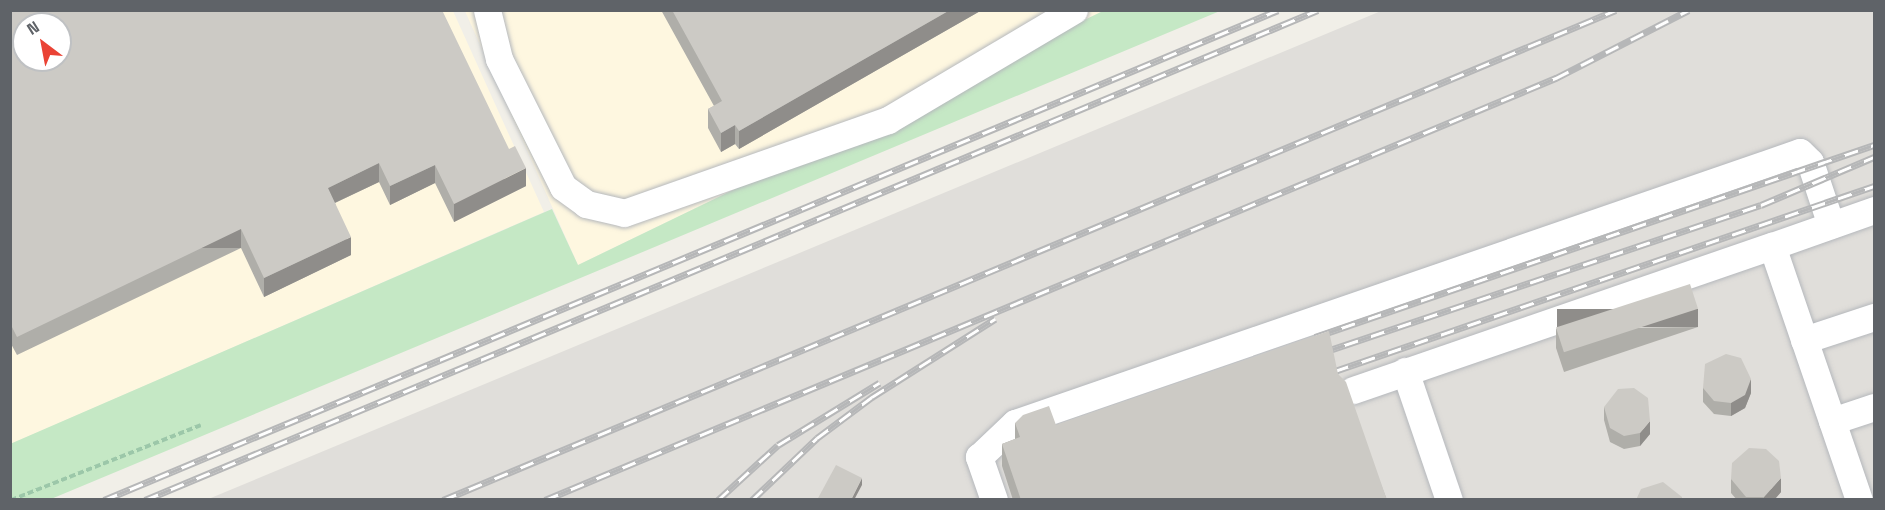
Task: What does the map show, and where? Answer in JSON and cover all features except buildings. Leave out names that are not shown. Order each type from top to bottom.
[{"type":"lane","points":[[487,10],[499,59],[562,187],[586,204],[624,213],[888,120],[1074,10]]},
{"type":"lane","points":[[994,500],[979,457],[1015,423],[1800,152],[1810,162],[1831,225]]},
{"type":"lane","points":[[1353,390],[1875,210]]},
{"type":"lane","points":[[1772,246],[1858,500]]},
{"type":"lane","points":[[1804,340],[1875,316]]},
{"type":"lane","points":[[1405,371],[1449,500]]},
{"type":"lane","points":[[1832,421],[1875,407]]},
{"type":"lane","points":[[1868,500],[1875,497]]},
{"type":"path","points":[[11,500],[201,425]]},
{"type":"shaded area","points":[[11,11],[453,11],[544,212],[11,444]]},
{"type":"shaded area","points":[[465,11],[1103,11],[578,265]]},
{"type":"shaded area","points":[[1381,11],[1874,11],[1874,499],[206,500]]},
{"type":"green space","points":[[1103,11],[1220,11],[51,499],[11,499],[10,444],[552,209],[578,265]]},
{"type":"railway","points":[[104,500],[1278,10]]},
{"type":"railway","points":[[145,500],[1318,10]]},
{"type":"railway","points":[[443,500],[1616,10]]},
{"type":"railway","points":[[545,500],[1556,78],[1689,10]]},
{"type":"railway","points":[[1315,337],[1874,145]]},
{"type":"railway","points":[[1318,354],[1761,205],[1874,157]]},
{"type":"railway","points":[[1335,371],[1874,186]]},
{"type":"railway","points":[[752,500],[817,438],[872,397],[995,319]]},
{"type":"railway","points":[[718,500],[778,445],[879,383]]}]
